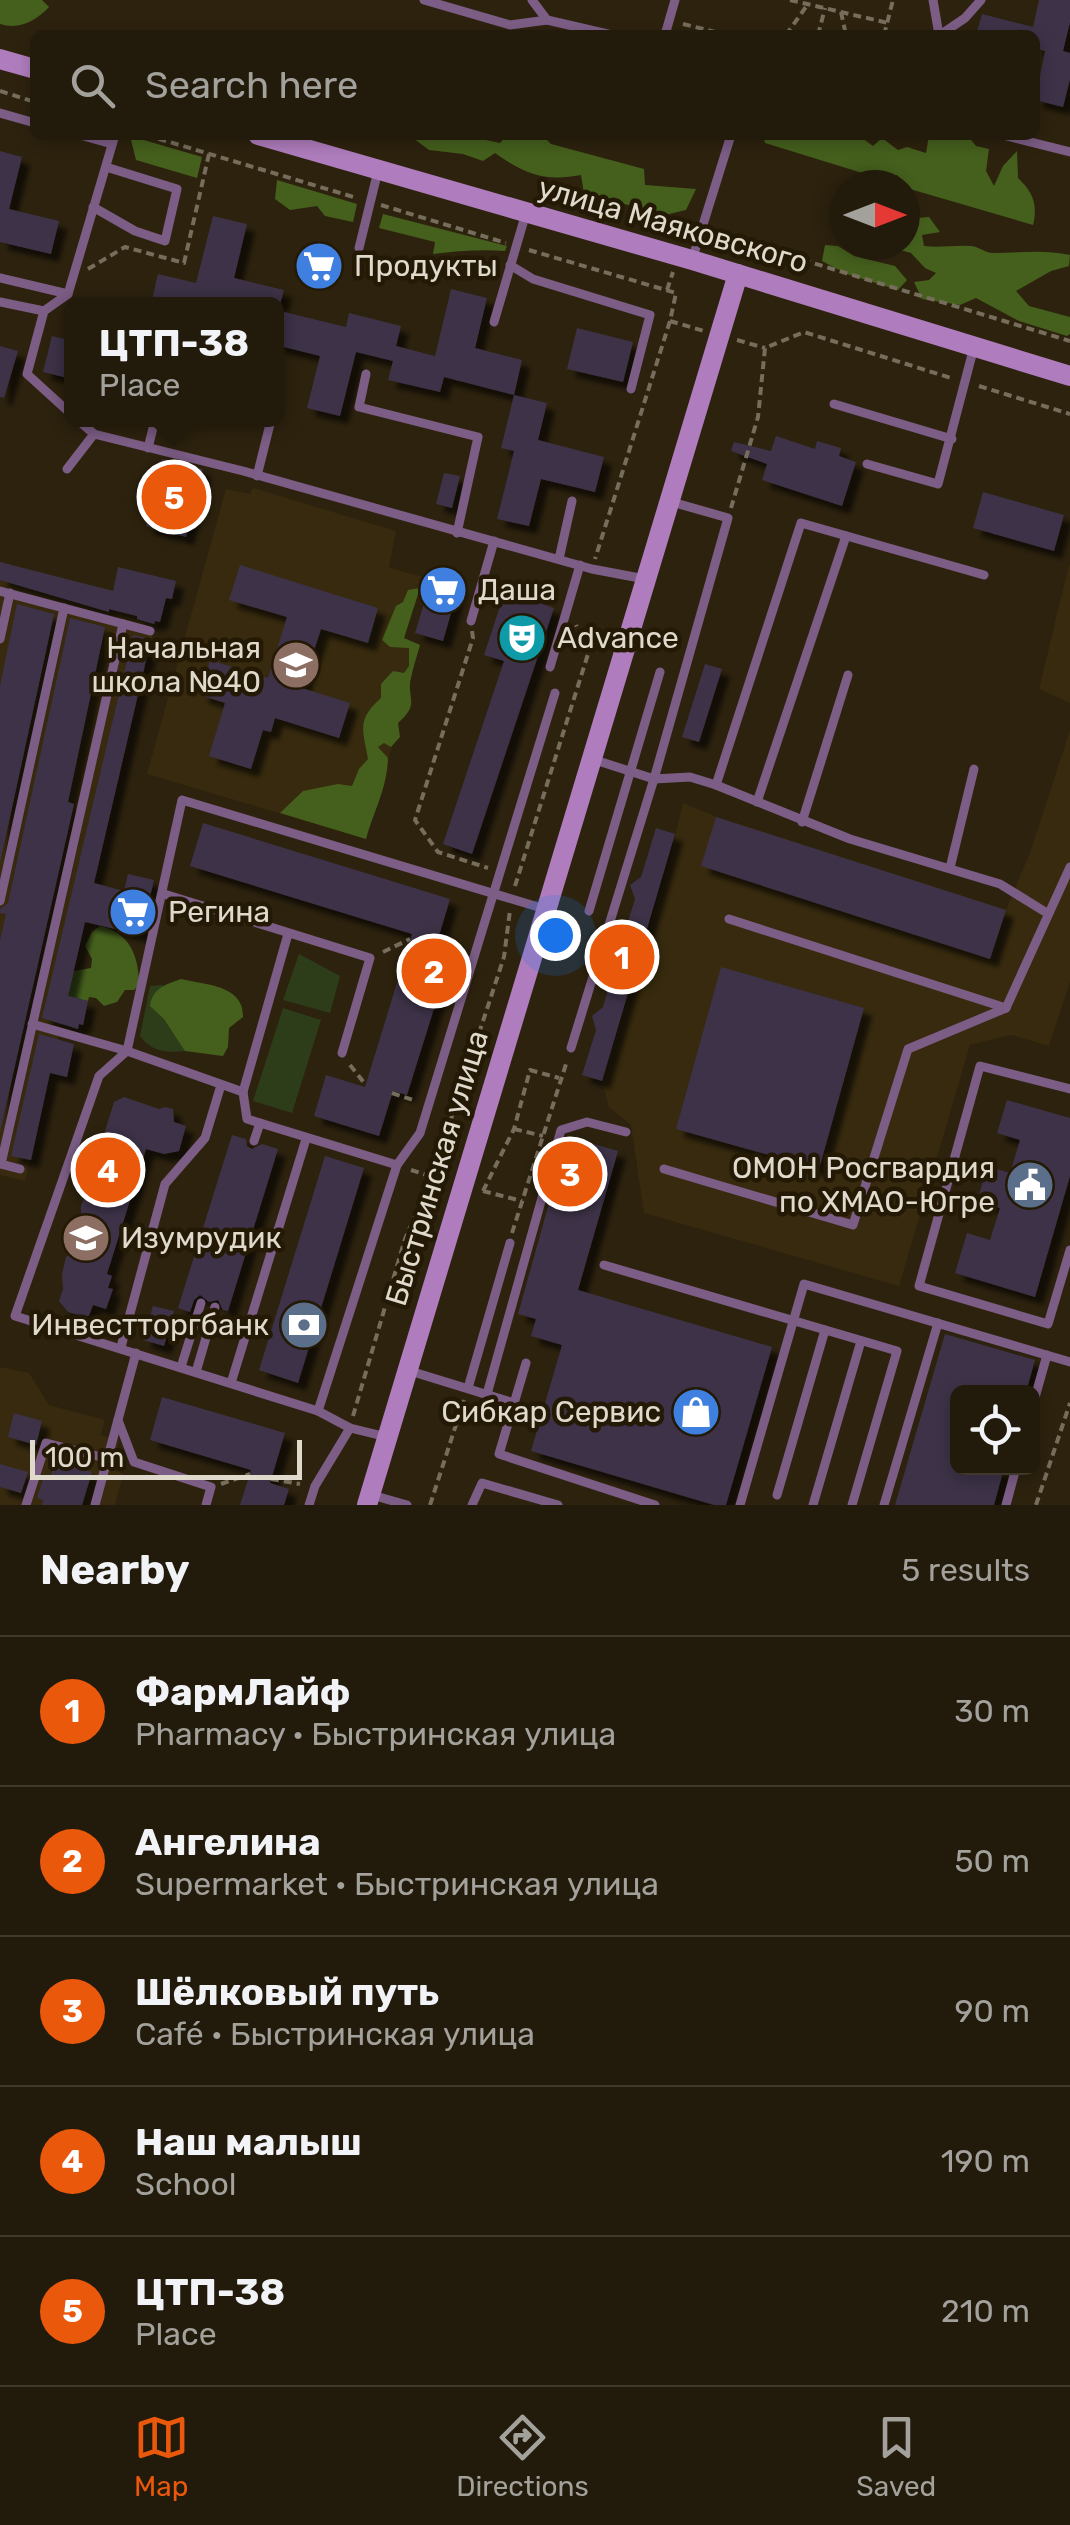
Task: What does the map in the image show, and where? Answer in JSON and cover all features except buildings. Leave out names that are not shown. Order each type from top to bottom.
[{"type":"main road","points":[[0,58],[30,67]]},
{"type":"main road","name":"улица Маяковского","points":[[275,140],[692,260],[1070,376]]},
{"type":"main road","name":"Быстринская улица","points":[[368,1500],[738,274]]},
{"type":"lane","points":[[424,0],[510,26],[547,20],[590,30]]},
{"type":"lane","points":[[532,0],[547,20]]},
{"type":"lane","points":[[667,30],[674,0]]},
{"type":"lane","points":[[933,0],[939,30]]},
{"type":"lane","points":[[947,30],[982,0]]},
{"type":"lane","points":[[0,113],[30,122]]},
{"type":"lane","points":[[64,407],[27,374],[44,311],[68,294],[114,140]]},
{"type":"lane","points":[[692,260],[729,140]]},
{"type":"lane","points":[[1023,140],[1070,152]]},
{"type":"lane","points":[[94,207],[135,231],[165,241],[178,189],[106,167]]},
{"type":"lane","points":[[360,248],[378,170]]},
{"type":"lane","points":[[494,322],[526,213]]},
{"type":"lane","points":[[510,265],[533,279],[650,315],[631,389]]},
{"type":"lane","points":[[0,278],[68,294]]},
{"type":"lane","points":[[0,302],[44,311]]},
{"type":"lane","points":[[867,464],[938,484],[974,347]]},
{"type":"lane","points":[[366,374],[358,406],[478,437],[458,533]]},
{"type":"lane","points":[[834,404],[952,439]]},
{"type":"lane","points":[[86,427],[94,434],[458,533],[645,579]]},
{"type":"lane","points":[[148,448],[153,427]]},
{"type":"lane","points":[[257,476],[268,427]]},
{"type":"lane","points":[[67,469],[94,434]]},
{"type":"lane","points":[[559,559],[572,501]]},
{"type":"lane","points":[[571,1048],[728,518],[670,501]]},
{"type":"lane","points":[[716,785],[801,524],[984,576]]},
{"type":"lane","points":[[757,802],[846,536]]},
{"type":"lane","points":[[471,621],[494,541]]},
{"type":"lane","points":[[550,667],[580,565]]},
{"type":"lane","points":[[0,639],[5,592],[150,631]]},
{"type":"lane","points":[[0,901],[64,608]]},
{"type":"lane","points":[[20,1168],[1,1164],[3,1138],[122,624]]},
{"type":"lane","points":[[590,911],[660,672]]},
{"type":"lane","points":[[802,822],[848,675]]},
{"type":"lane","points":[[318,1411],[397,1164],[420,1132],[555,693]]},
{"type":"lane","points":[[592,760],[654,778],[690,777],[716,785],[802,822],[1015,891],[1048,912]]},
{"type":"lane","points":[[950,868],[974,770]]},
{"type":"lane","points":[[388,1438],[350,1428],[318,1411],[14,1316],[99,1076],[127,1051],[182,800],[547,910]]},
{"type":"lane","points":[[664,1170],[853,1225],[908,1049],[1006,1008],[1069,865]]},
{"type":"lane","points":[[164,894],[370,958],[342,1053]]},
{"type":"lane","points":[[729,920],[1006,1008]]},
{"type":"lane","points":[[288,934],[243,1092],[247,1119],[397,1164]]},
{"type":"lane","points":[[32,1024],[127,1051],[243,1092]]},
{"type":"lane","points":[[1070,1089],[980,1066],[919,1286],[1048,1324],[1070,1250]]},
{"type":"lane","points":[[121,1347],[165,1184],[205,1138],[221,1086]]},
{"type":"lane","points":[[488,1394],[561,1130],[587,1122],[626,1132]]},
{"type":"lane","points":[[254,1142],[260,1123]]},
{"type":"lane","points":[[232,1383],[306,1139]]},
{"type":"lane","points":[[468,1388],[510,1242]]},
{"type":"lane","points":[[604,1265],[897,1351],[852,1505]]},
{"type":"lane","points":[[740,1505],[804,1284],[1070,1362]]},
{"type":"lane","points":[[181,1367],[201,1303]]},
{"type":"lane","points":[[196,1372],[215,1307]]},
{"type":"lane","points":[[884,1505],[938,1324]]},
{"type":"lane","points":[[776,1494],[825,1330]]},
{"type":"lane","points":[[813,1505],[861,1340]]},
{"type":"lane","points":[[95,1505],[136,1352]]},
{"type":"lane","points":[[1039,1385],[1047,1356]]},
{"type":"lane","points":[[526,1363],[499,1454],[655,1505]]},
{"type":"lane","points":[[407,1370],[514,1403]]},
{"type":"lane","points":[[117,1418],[134,1462],[212,1487],[206,1505]]},
{"type":"lane","points":[[309,1505],[315,1486],[350,1428]]},
{"type":"lane","points":[[26,1505],[46,1443],[105,1458]]},
{"type":"lane","points":[[1006,1505],[1014,1475]]},
{"type":"lane","points":[[472,1505],[482,1483],[558,1505]]},
{"type":"lane","points":[[368,1500],[407,1505]]},
{"type":"path","points":[[790,0],[888,23]]},
{"type":"path","points":[[886,30],[893,0]]},
{"type":"path","points":[[790,30],[808,4]]},
{"type":"path","points":[[819,30],[825,8]]},
{"type":"path","points":[[840,12],[845,30]]},
{"type":"path","points":[[669,21],[707,30]]},
{"type":"path","points":[[0,91],[30,100]]},
{"type":"path","points":[[710,226],[726,237],[1070,341]]},
{"type":"path","points":[[728,518],[758,417],[765,348],[804,332],[1070,414]]},
{"type":"path","points":[[471,621],[473,638],[415,820],[438,852],[499,872]]},
{"type":"path","points":[[350,1428],[405,1239],[432,1177],[504,956],[511,900],[588,654],[576,624]]},
{"type":"path","points":[[370,958],[410,938]]},
{"type":"path","points":[[436,945],[475,956]]},
{"type":"path","points":[[510,1242],[571,1048]]},
{"type":"path","points":[[342,1053],[366,1085]]},
{"type":"path","points":[[483,1191],[514,1129],[530,1070],[561,1078]]},
{"type":"path","points":[[392,1093],[428,1104]]},
{"type":"path","points":[[514,1129],[543,1136]]},
{"type":"path","points":[[430,1505],[468,1388]]},
{"type":"path","points":[[1036,1505],[1070,1403]]},
{"type":"path","points":[[212,1487],[250,1474]]},
{"type":"path","points":[[272,1480],[315,1486]]},
{"type":"shaded area","name":"Начальная школа №40","points":[[253,488],[396,531],[389,568],[423,577],[404,638],[420,645],[366,839],[147,774],[226,489],[250,494]]},
{"type":"shaded area","points":[[0,562],[165,604],[150,643],[25,1181],[0,1175]]},
{"type":"shaded area","points":[[1070,565],[1070,703],[1039,689]]},
{"type":"shaded area","points":[[1070,730],[1070,982],[1049,1046],[1011,1035],[970,1045],[899,1286],[644,1213],[631,1125],[609,1107],[602,1081],[683,803],[1006,910],[1031,850]]},
{"type":"shaded area","points":[[0,1367],[29,1373],[49,1405],[105,1420],[101,1435],[119,1441],[112,1469],[123,1474],[115,1505],[0,1505]]},
{"type":"green space","points":[[0,0],[42,0],[49,7],[27,23],[7,26],[0,24]]},
{"type":"green space","points":[[131,140],[202,157],[197,178],[136,160]]},
{"type":"green space","points":[[416,140],[500,143],[547,140],[644,169],[645,185],[696,189],[686,210],[665,215],[584,193],[581,175],[535,174],[495,153],[483,161],[429,150]]},
{"type":"green space","points":[[764,140],[865,140],[873,146],[885,140],[898,150],[907,147],[926,153],[928,140],[971,140],[976,146],[989,149],[986,171],[994,186],[1003,166],[1017,151],[1018,178],[1031,194],[1034,205],[1033,225],[920,192],[920,170],[853,170]]},
{"type":"green space","points":[[277,180],[357,204],[353,222],[325,216],[317,206],[290,210],[275,199]]},
{"type":"green space","points":[[383,214],[507,246],[505,251],[433,254],[435,242],[379,228]]},
{"type":"green space","points":[[929,217],[940,232],[922,235],[924,246],[1070,255],[1069,266],[1051,271],[1016,291],[1029,306],[1070,317],[1070,334],[1019,321],[976,298],[960,305],[922,299],[914,282],[929,280],[936,273],[918,260],[920,218]]},
{"type":"green space","points":[[825,245],[830,245],[830,260],[870,260],[895,266],[907,280],[898,290],[847,274],[822,261]]},
{"type":"green space","points":[[420,588],[404,638],[420,645],[411,678],[411,706],[398,723],[400,737],[391,747],[384,743],[378,747],[388,758],[387,769],[366,839],[280,813],[303,791],[338,784],[352,786],[368,759],[363,726],[381,698],[381,684],[393,671],[404,673],[409,666],[409,648],[390,647],[382,640],[396,606],[403,602],[408,590]]},
{"type":"green space","points":[[100,926],[126,940],[135,955],[139,974],[139,985],[134,990],[125,990],[117,1002],[104,1006],[96,998],[89,997],[88,1001],[68,996],[73,971],[91,968],[92,959],[85,946]]},
{"type":"green space","points":[[299,954],[340,976],[330,1013],[283,1000]]},
{"type":"green space","points":[[181,979],[222,988],[242,1006],[243,1017],[229,1028],[228,1047],[223,1056],[185,1051],[164,1019],[150,1006],[157,991]]},
{"type":"green space","points":[[162,985],[171,994],[185,1051],[160,1050],[140,1036],[150,986]]},
{"type":"green space","points":[[283,1008],[321,1020],[292,1113],[253,1101]]},
{"type":"place","name":"Продукты","points":[[319,266]]},
{"type":"place","name":"ЦТП-38","points":[[174,497]]},
{"type":"place","name":"Даша","points":[[443,590]]},
{"type":"place","name":"Advance","points":[[522,638]]},
{"type":"place","name":"Начальная школа №40","points":[[296,665]]},
{"type":"place","name":"Регина","points":[[133,912]]},
{"type":"place","name":"ФармЛайф","points":[[622,957]]},
{"type":"place","name":"Ангелина","points":[[434,971]]},
{"type":"place","name":"Наш малыш","points":[[108,1170]]},
{"type":"place","name":"Шёлковый путь","points":[[570,1174]]},
{"type":"place","name":"ОМОН Росгвардия по ХМАО-Югре","points":[[1030,1185]]},
{"type":"place","name":"Изумрудик","points":[[86,1238]]},
{"type":"place","name":"Инвестторгбанк","points":[[304,1325]]},
{"type":"place","name":"Сибкар Сервис","points":[[696,1412]]}]
